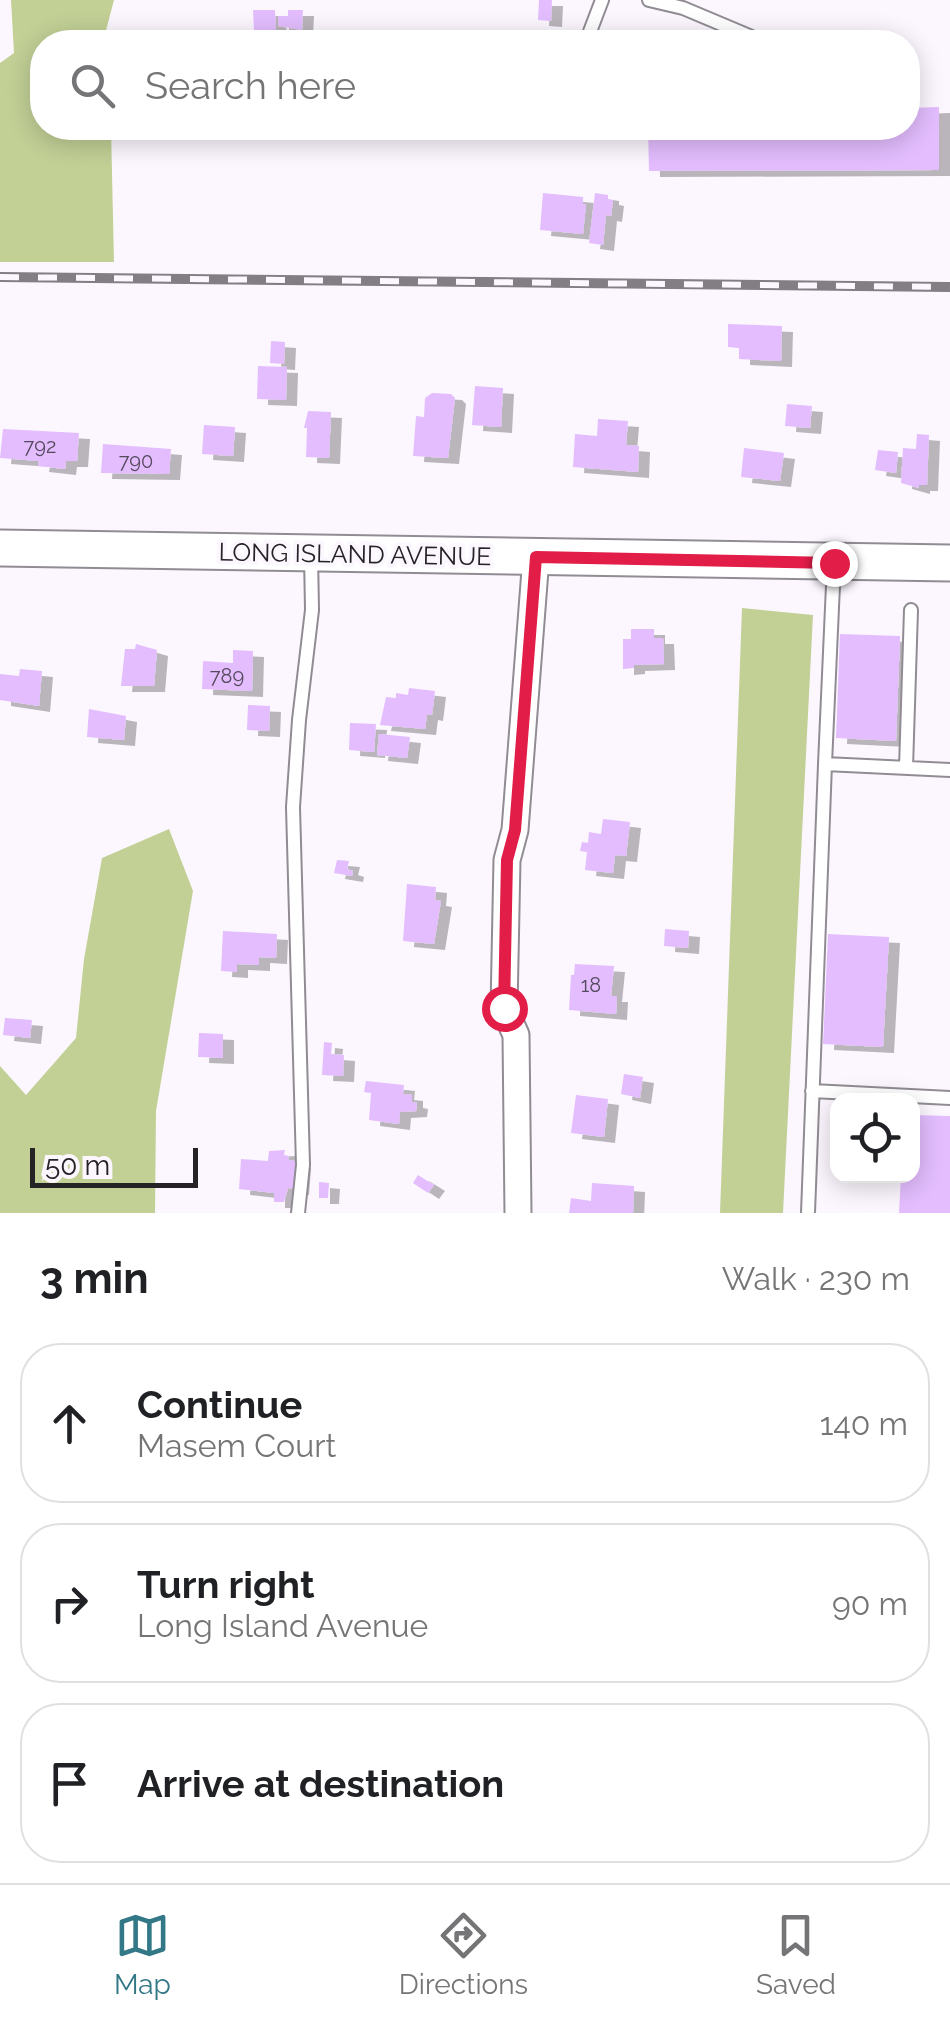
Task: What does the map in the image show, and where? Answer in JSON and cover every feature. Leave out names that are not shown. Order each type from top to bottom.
[{"type":"street","name":"LONG ISLAND AVENUE","points":[[0,548],[950,563]]},
{"type":"street","points":[[518,1213],[516,1035],[504,1008],[507,860],[515,830],[536,557]]},
{"type":"lane","points":[[591,30],[602,0]]},
{"type":"lane","points":[[649,0],[683,8],[735,30]]},
{"type":"lane","points":[[298,1213],[303,1165],[293,807],[312,610],[311,553]]},
{"type":"lane","points":[[808,1213],[834,563]]},
{"type":"lane","points":[[906,768],[911,610]]},
{"type":"lane","points":[[825,764],[950,770]]},
{"type":"lane","points":[[812,1091],[950,1098]]},
{"type":"green space","points":[[11,0],[114,0],[106,30],[30,30],[30,140],[111,140],[114,262],[0,262],[0,63],[14,53]]},
{"type":"green space","points":[[742,608],[813,615],[783,1213],[720,1213]]},
{"type":"green space","points":[[169,829],[193,891],[156,1111],[155,1213],[0,1213],[0,1066],[26,1095],[76,1038],[84,959],[102,858]]},
{"type":"building","points":[[539,0],[552,0],[551,21],[538,20]]},
{"type":"building","points":[[253,10],[275,10],[276,30],[254,30]]},
{"type":"building","points":[[288,10],[303,10],[302,30],[278,26],[278,16],[288,16]]},
{"type":"building","points":[[939,107],[939,170],[649,171],[648,140],[920,140],[920,108]]},
{"type":"building","points":[[543,193],[583,197],[583,234],[540,230]]},
{"type":"building","points":[[595,193],[613,200],[611,216],[606,215],[603,245],[589,243]]},
{"type":"building","points":[[728,324],[782,326],[781,361],[739,359],[739,348],[728,347]]},
{"type":"building","points":[[271,341],[285,342],[284,364],[270,363]]},
{"type":"building","points":[[258,366],[287,367],[286,400],[257,399]]},
{"type":"building","points":[[475,386],[503,388],[501,427],[472,425]]},
{"type":"building","points":[[432,393],[451,394],[455,398],[448,458],[413,456],[416,416],[424,417],[425,398]]},
{"type":"building","points":[[787,404],[812,406],[810,428],[785,426]]},
{"type":"building","points":[[308,411],[331,412],[329,458],[306,457],[304,428]]},
{"type":"building","points":[[598,419],[628,421],[626,445],[639,446],[638,472],[573,467],[575,434],[597,436]]},
{"type":"building","points":[[204,425],[235,427],[233,456],[202,454]]},
{"type":"building","points":[[3,429],[79,433],[77,461],[66,461],[65,469],[38,466],[39,461],[0,458]]},
{"type":"building","points":[[917,434],[929,435],[927,485],[919,488],[901,483],[903,448],[916,449]]},
{"type":"building","points":[[103,444],[171,449],[169,474],[101,473]]},
{"type":"building","points":[[744,448],[784,453],[780,481],[741,477]]},
{"type":"building","points":[[878,450],[898,452],[896,473],[875,470]]},
{"type":"building","points":[[631,629],[654,629],[654,638],[663,638],[664,664],[623,669],[623,639],[631,639]]},
{"type":"building","points":[[840,634],[900,636],[896,741],[836,738]]},
{"type":"building","points":[[136,644],[157,650],[154,686],[121,686],[125,649],[135,649]]},
{"type":"building","points":[[233,650],[253,651],[252,691],[202,689],[203,661],[233,663]]},
{"type":"building","points":[[20,669],[42,671],[39,706],[0,700],[0,674],[19,676]]},
{"type":"building","points":[[409,688],[435,691],[432,715],[427,714],[425,729],[380,725],[386,697],[396,698],[396,693],[408,695]]},
{"type":"building","points":[[248,705],[270,706],[269,731],[247,730]]},
{"type":"building","points":[[89,709],[126,716],[124,740],[87,737]]},
{"type":"building","points":[[350,723],[376,724],[374,752],[349,750]]},
{"type":"building","points":[[379,734],[410,737],[407,758],[377,755]]},
{"type":"building","points":[[603,819],[630,822],[626,856],[615,855],[613,873],[585,870],[587,852],[580,851],[582,842],[588,843],[589,832],[601,834]]},
{"type":"building","points":[[337,860],[349,861],[347,869],[353,871],[352,876],[334,873]]},
{"type":"building","points":[[407,884],[436,887],[435,900],[441,901],[434,944],[403,941]]},
{"type":"building","points":[[665,929],[689,931],[688,948],[664,946]]},
{"type":"building","points":[[223,931],[277,934],[276,958],[259,957],[259,965],[237,964],[237,972],[221,971]]},
{"type":"building","points":[[828,934],[889,937],[883,1047],[823,1044]]},
{"type":"building","points":[[575,964],[614,966],[611,996],[617,996],[616,1014],[569,1010]]},
{"type":"building","points":[[5,1018],[32,1020],[30,1038],[3,1035]]},
{"type":"building","points":[[199,1033],[223,1034],[223,1058],[198,1057]]},
{"type":"building","points":[[324,1042],[332,1043],[331,1054],[344,1055],[343,1076],[322,1075]]},
{"type":"building","points":[[624,1074],[643,1077],[640,1098],[621,1094]]},
{"type":"building","points":[[366,1081],[404,1085],[403,1094],[412,1095],[416,1111],[400,1112],[399,1124],[369,1120],[371,1093],[364,1092]]},
{"type":"building","points":[[576,1095],[608,1099],[604,1137],[571,1133]]},
{"type":"building","points":[[920,1115],[950,1116],[950,1213],[899,1213],[901,1183],[920,1183]]},
{"type":"building","points":[[285,1150],[288,1160],[300,1162],[298,1189],[288,1188],[284,1202],[274,1202],[274,1193],[239,1189],[241,1159],[268,1161],[269,1151]]},
{"type":"building","points":[[418,1175],[434,1185],[428,1193],[413,1183]]},
{"type":"building","points":[[319,1182],[329,1183],[328,1198],[319,1198]]},
{"type":"building","points":[[592,1183],[634,1186],[633,1213],[569,1213],[571,1198],[591,1201]]},
{"type":"railway","points":[[0,277],[950,287]]},
{"type":"route","points":[[504,1008],[507,860],[515,830],[536,557],[834,563]]}]
